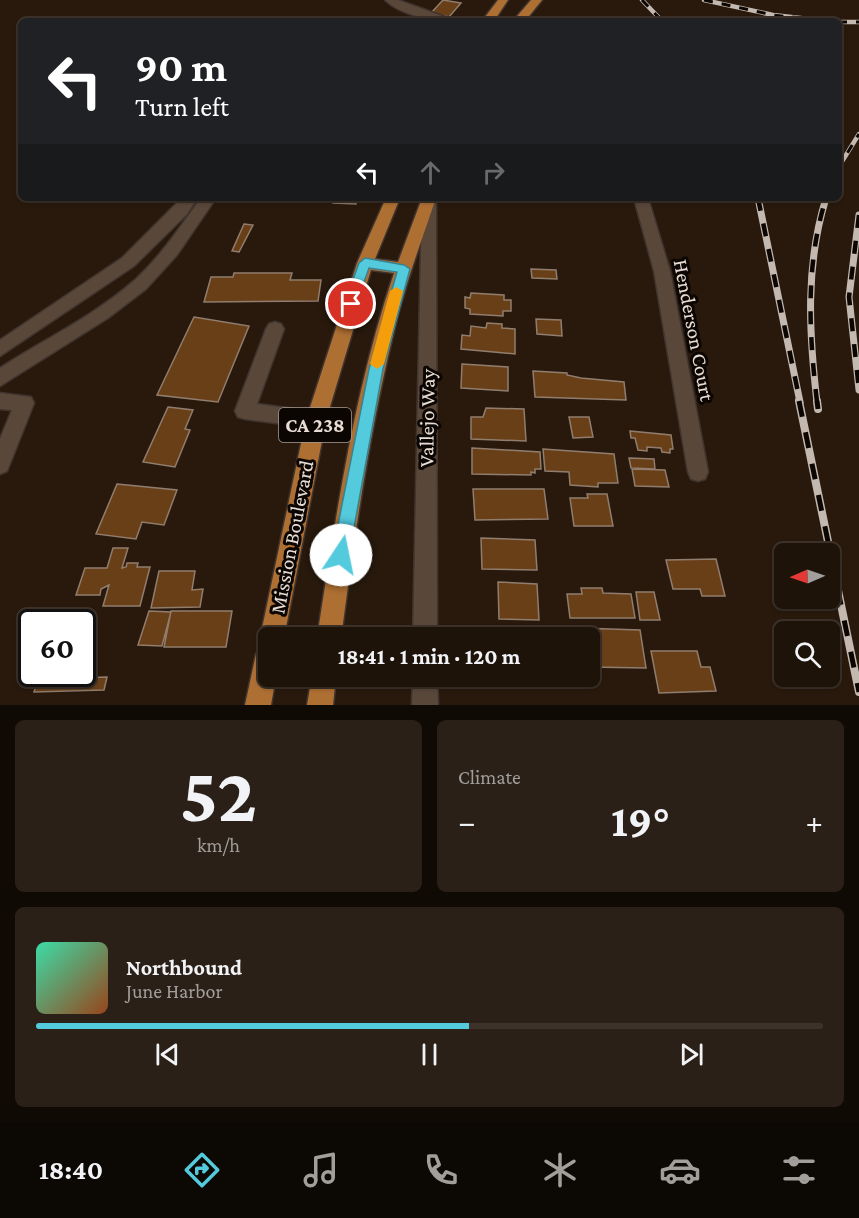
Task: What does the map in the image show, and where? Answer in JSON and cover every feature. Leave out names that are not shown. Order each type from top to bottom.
[{"type":"main road","points":[[490,18],[503,0]]},
{"type":"main road","points":[[522,18],[537,0]]},
{"type":"main road","name":"Mission Boulevard","points":[[274,627],[316,420],[344,324],[365,263],[392,201]]},
{"type":"main road","name":"CA 238","points":[[331,627],[341,555],[387,322],[428,201]]},
{"type":"main road","points":[[365,263],[404,269]]},
{"type":"main road","points":[[258,705],[262,687]]},
{"type":"main road","points":[[320,705],[322,687]]},
{"type":"street","points":[[390,0],[405,8],[440,18]]},
{"type":"street","points":[[0,349],[128,262],[182,210],[188,201]]},
{"type":"street","points":[[0,378],[38,351],[108,310],[157,268],[207,201]]},
{"type":"street","name":"Vallejo Way","points":[[425,627],[429,201]]},
{"type":"street","name":"Henderson Court","points":[[642,201],[662,272],[698,472]]},
{"type":"street","points":[[275,329],[245,411],[316,420]]},
{"type":"street","points":[[0,400],[24,403],[0,465]]},
{"type":"street","points":[[425,687],[425,705]]},
{"type":"building","points":[[443,0],[461,3],[449,17],[431,13]]},
{"type":"building","points":[[333,201],[356,201],[356,204],[333,203]]},
{"type":"building","points":[[244,224],[253,225],[239,252],[232,251]]},
{"type":"building","points":[[531,269],[556,270],[557,279],[532,278]]},
{"type":"building","points":[[234,273],[292,273],[290,280],[321,280],[318,301],[204,302],[211,277],[233,277]]},
{"type":"building","points":[[471,293],[504,295],[504,300],[511,300],[511,311],[503,311],[503,316],[470,314],[470,309],[465,308],[465,297],[470,298]]},
{"type":"building","points":[[194,317],[249,326],[218,402],[157,395]]},
{"type":"building","points":[[536,319],[561,320],[562,336],[537,334]]},
{"type":"building","points":[[487,323],[502,324],[502,328],[515,329],[515,354],[461,349],[462,335],[470,336],[471,326],[486,328]]},
{"type":"building","points":[[462,364],[508,367],[508,391],[461,388]]},
{"type":"building","points":[[533,371],[567,373],[567,375],[581,378],[624,382],[626,400],[535,397]]},
{"type":"building","points":[[168,407],[193,410],[185,429],[190,430],[175,467],[143,462]]},
{"type":"building","points":[[486,408],[524,409],[526,441],[471,439],[471,417],[483,417]]},
{"type":"building","points":[[569,417],[589,417],[593,437],[573,438]]},
{"type":"building","points":[[630,431],[671,435],[673,449],[670,449],[670,453],[662,452],[661,448],[647,447],[647,451],[638,450],[635,438],[631,438]]},
{"type":"building","points":[[472,448],[540,452],[541,469],[535,469],[535,473],[531,472],[531,475],[472,474]]},
{"type":"building","points":[[543,449],[614,454],[618,483],[598,483],[598,487],[570,485],[569,472],[545,471]]},
{"type":"building","points":[[629,458],[654,459],[655,469],[631,468]]},
{"type":"building","points":[[632,469],[665,470],[669,487],[635,486]]},
{"type":"building","points":[[117,484],[177,490],[164,525],[142,522],[136,539],[96,534]]},
{"type":"building","points":[[473,489],[544,489],[548,519],[475,520]]},
{"type":"building","points":[[587,494],[607,494],[613,526],[574,526],[570,498],[588,498]]},
{"type":"building","points":[[481,538],[535,540],[537,570],[482,569]]},
{"type":"building","points":[[113,548],[128,548],[122,568],[126,567],[127,563],[138,563],[137,567],[150,567],[140,606],[103,606],[109,585],[101,589],[100,595],[76,595],[85,568],[107,568]]},
{"type":"building","points":[[716,559],[725,596],[702,596],[700,589],[673,589],[666,560]]},
{"type":"building","points":[[159,571],[195,571],[192,590],[203,589],[200,607],[151,608]]},
{"type":"building","points":[[498,582],[537,584],[539,620],[499,619]]},
{"type":"building","points":[[581,588],[602,588],[603,593],[631,594],[635,618],[570,618],[567,594],[582,594]]},
{"type":"building","points":[[636,592],[654,592],[660,620],[640,620]]},
{"type":"building","points":[[149,611],[171,612],[162,646],[138,645]]},
{"type":"building","points":[[171,611],[232,611],[226,647],[164,647]]},
{"type":"building","points":[[600,629],[640,630],[646,668],[600,667]]},
{"type":"building","points":[[651,651],[697,651],[701,667],[710,667],[716,691],[659,693]]},
{"type":"building","points":[[96,677],[107,677],[104,690],[34,692],[36,687],[96,687]]},
{"type":"railway","points":[[642,0],[659,18]]},
{"type":"railway","points":[[704,0],[773,15],[800,18]]},
{"type":"railway","points":[[842,22],[859,22]]},
{"type":"railway","points":[[842,162],[859,134]]},
{"type":"railway","points":[[759,201],[800,402]]},
{"type":"railway","points":[[817,402],[812,351],[812,274],[819,223],[825,201]]},
{"type":"railway","points":[[859,215],[849,297],[859,390]]},
{"type":"railway","points":[[799,401],[859,692]]},
{"type":"railway","points":[[817,401],[818,409]]},
{"type":"slow traffic","points":[[377,364],[396,291]]},
{"type":"route","points":[[341,555],[376,369],[387,322],[404,269],[365,263],[351,304]]}]
